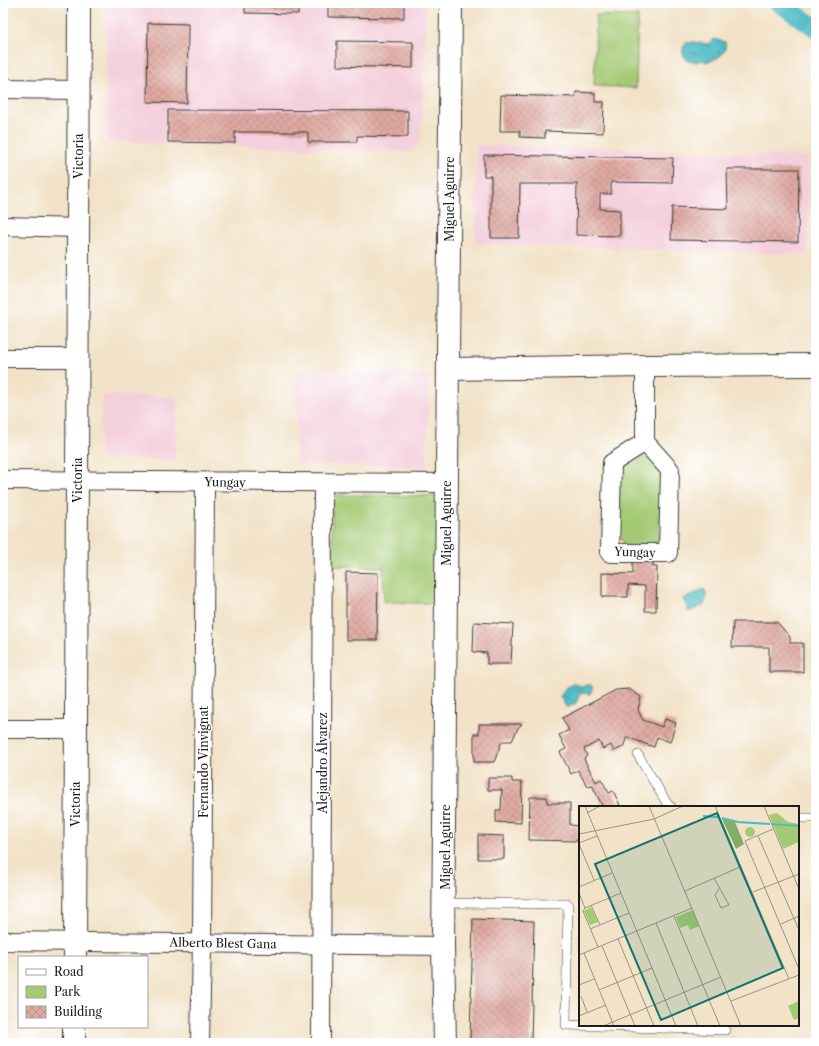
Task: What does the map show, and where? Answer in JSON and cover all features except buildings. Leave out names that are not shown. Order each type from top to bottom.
[{"type":"street","name":"Victoria","points":[[75,949],[79,3]]},
{"type":"street","name":"Miguel Aguirre","points":[[445,1043],[443,946],[451,3]]},
{"type":"street","points":[[3,89],[78,90]]},
{"type":"street","points":[[3,226],[78,228]]},
{"type":"street","points":[[3,358],[77,358]]},
{"type":"street","points":[[448,369],[816,365]]},
{"type":"street","points":[[645,366],[645,442]]},
{"type":"street","name":"Yungay","points":[[645,442],[670,470],[668,553],[610,553],[612,463],[645,442]]},
{"type":"street","name":"Yungay","points":[[3,480],[446,483]]},
{"type":"street","name":"Fernando Vinvignat","points":[[200,1043],[205,482]]},
{"type":"street","name":"Alejandro Álvarez","points":[[321,1043],[323,483]]},
{"type":"street","points":[[3,729],[76,729]]},
{"type":"street","name":"Alberto Blest Gana","points":[[3,941],[75,949],[202,943],[443,946]]},
{"type":"street","points":[[74,1028],[74,1043]]},
{"type":"lane","points":[[638,755],[670,806]]},
{"type":"lane","points":[[799,818],[816,818]]},
{"type":"lane","points":[[444,903],[568,904],[566,1025],[579,1025]]},
{"type":"lane","points":[[598,1026],[725,1030]]},
{"type":"shaded area","points":[[106,3],[426,3],[421,140],[410,152],[106,141]]},
{"type":"shaded area","points":[[477,145],[640,149],[809,157],[808,255],[475,243]]},
{"type":"shaded area","points":[[297,372],[429,375],[427,467],[296,464]]},
{"type":"shaded area","points":[[102,395],[177,397],[175,460],[100,458]]},
{"type":"green space","points":[[596,15],[638,16],[636,88],[594,86]]},
{"type":"green space","points":[[637,454],[650,459],[663,472],[659,538],[651,548],[631,549],[623,542],[616,529],[618,472],[625,462]]},
{"type":"green space","points":[[332,495],[446,496],[443,604],[384,602],[383,567],[332,566]]},
{"type":"water","points":[[714,39],[725,42],[725,50],[721,55],[714,59],[707,62],[702,60],[696,62],[688,61],[683,54],[683,48],[686,43],[694,42],[709,44]]},
{"type":"water","points":[[704,589],[707,596],[704,605],[689,612],[683,599]]},
{"type":"water","points":[[574,683],[582,687],[589,684],[593,687],[590,694],[580,693],[576,703],[567,708],[560,697],[565,689]]},
{"type":"waterway","points":[[779,3],[816,28]]}]
